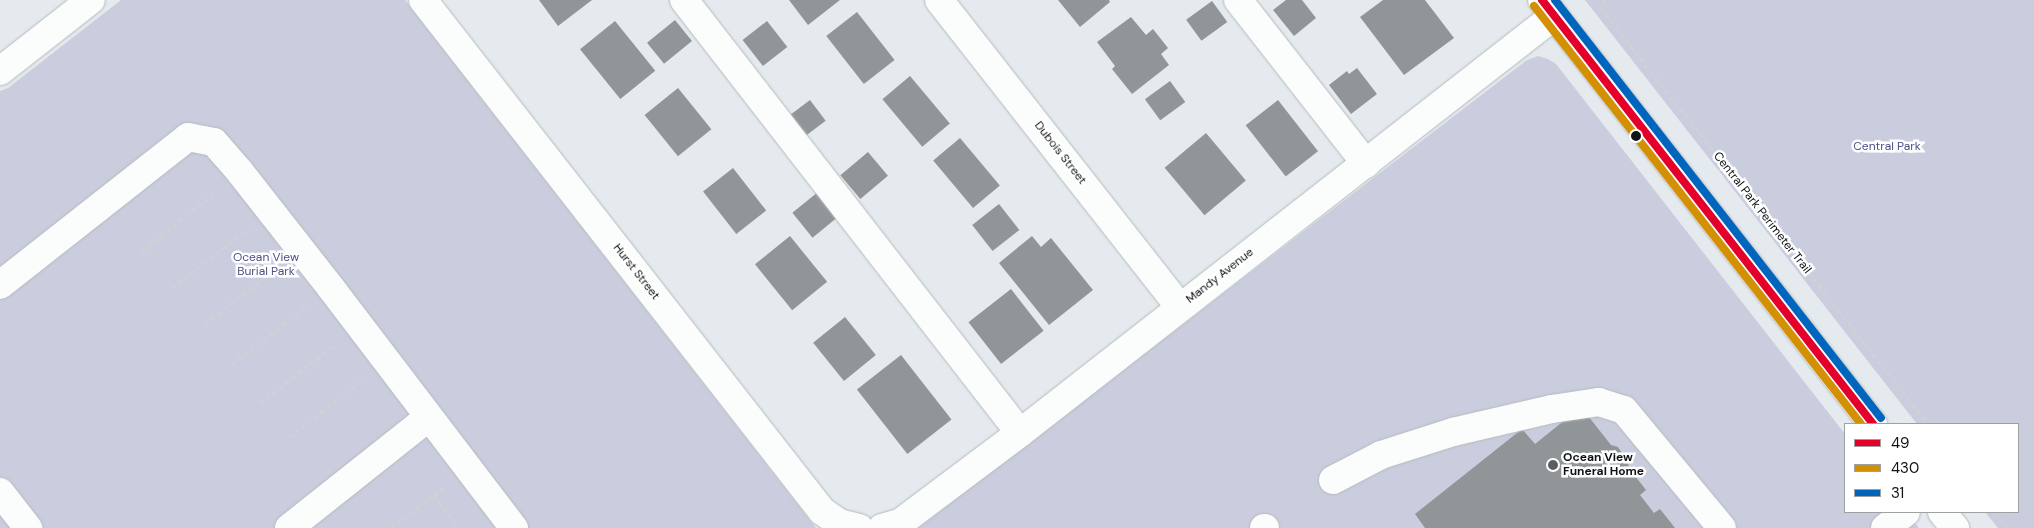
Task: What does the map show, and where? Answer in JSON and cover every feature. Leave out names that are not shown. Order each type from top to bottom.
[{"type":"street","points":[[0,72],[91,0]]},
{"type":"street","name":"Hurst Street","points":[[423,0],[822,511],[838,523],[859,528]]},
{"type":"street","points":[[684,0],[1020,433]]},
{"type":"street","name":"Dubois Street","points":[[940,0],[1180,307]]},
{"type":"street","points":[[1238,0],[1366,164]]},
{"type":"street","points":[[1548,8],[1872,423]]},
{"type":"street","name":"Mandy Avenue","points":[[882,528],[900,523],[1020,433],[1366,164],[1548,8]]},
{"type":"street","points":[[0,285],[188,137],[214,142],[240,172],[331,288],[428,418],[514,528]]},
{"type":"street","points":[[1333,480],[1381,455],[1453,432],[1552,410],[1599,402],[1624,410],[1722,528]]},
{"type":"street","points":[[288,528],[428,418]]},
{"type":"street","points":[[0,492],[28,528]]},
{"type":"street","points":[[1885,528],[1905,513]]},
{"type":"street","points":[[1943,513],[1955,528]]},
{"type":"path","name":"Central Park Perimeter Trail","points":[[1605,0],[1602,8],[1927,423]]},
{"type":"path","points":[[142,251],[240,172]]},
{"type":"path","points":[[172,288],[270,212]]},
{"type":"path","points":[[205,324],[300,250]]},
{"type":"path","points":[[232,364],[331,288]]},
{"type":"path","points":[[260,403],[358,326]]},
{"type":"path","points":[[289,437],[386,362]]},
{"type":"path","points":[[391,528],[434,494],[460,528]]},
{"type":"path","points":[[1997,513],[2009,528]]},
{"type":"green space","name":"Ocean View Burial Park","points":[[121,0],[405,0],[816,528],[0,528],[0,91],[8,88]]},
{"type":"green space","name":"Central Park","points":[[1585,0],[2034,0],[2034,528],[1998,528],[1986,513],[2019,513],[2019,423],[1916,423]]},
{"type":"green space","points":[[1538,56],[1556,64],[1844,433],[1844,513],[1907,513],[1919,528],[918,528],[1527,60]]},
{"type":"building","points":[[539,0],[592,0],[558,26]]},
{"type":"building","points":[[789,0],[840,0],[808,25]]},
{"type":"building","points":[[1058,0],[1109,0],[1110,2],[1080,27]]},
{"type":"building","points":[[1286,0],[1302,0],[1316,18],[1294,36],[1273,10]]},
{"type":"building","points":[[1383,0],[1425,0],[1454,38],[1404,75],[1360,17]]},
{"type":"building","points":[[1212,1],[1227,22],[1201,41],[1186,20]]},
{"type":"building","points":[[857,12],[895,60],[864,84],[826,36]]},
{"type":"building","points":[[1131,17],[1146,35],[1153,29],[1168,48],[1161,54],[1169,65],[1132,94],[1112,69],[1115,66],[1097,42]]},
{"type":"building","points":[[675,20],[692,41],[664,64],[647,43]]},
{"type":"building","points":[[615,21],[655,71],[620,99],[580,49]]},
{"type":"building","points":[[767,21],[787,47],[763,66],[743,40]]},
{"type":"building","points":[[1357,68],[1377,94],[1351,114],[1329,85],[1347,71],[1349,74]]},
{"type":"building","points":[[910,76],[950,123],[922,147],[882,99]]},
{"type":"building","points":[[1170,81],[1185,102],[1160,120],[1145,99]]},
{"type":"building","points":[[678,88],[711,129],[678,156],[645,115]]},
{"type":"building","points":[[810,100],[826,121],[804,137],[788,116]]},
{"type":"building","points":[[1278,100],[1318,151],[1286,176],[1246,125]]},
{"type":"building","points":[[1206,133],[1246,180],[1204,215],[1165,168]]},
{"type":"building","points":[[960,138],[1000,185],[973,208],[933,160]]},
{"type":"building","points":[[868,152],[888,176],[860,199],[840,175]]},
{"type":"building","points":[[733,168],[766,211],[736,234],[703,191]]},
{"type":"building","points":[[818,192],[838,217],[812,238],[792,213]]},
{"type":"building","points":[[999,204],[1019,230],[993,251],[972,225]]},
{"type":"building","points":[[790,236],[827,282],[792,310],[755,264]]},
{"type":"building","points":[[1032,236],[1041,247],[1051,238],[1093,290],[1049,325],[999,263]]},
{"type":"building","points":[[1011,289],[1044,331],[1001,364],[968,322]]},
{"type":"building","points":[[845,317],[876,355],[844,381],[813,343]]},
{"type":"building","points":[[901,355],[951,420],[907,454],[857,389]]},
{"type":"building","name":"Ocean View Funeral Home","points":[[1581,407],[1611,445],[1618,447],[1628,462],[1629,468],[1646,490],[1640,495],[1654,513],[1660,509],[1675,528],[1425,528],[1415,514],[1522,429],[1535,444]]},
{"type":"transit line","name":"49","points":[[1542,0],[1872,423]]},
{"type":"transit line","name":"31","points":[[1555,0],[1881,418]]},
{"type":"transit line","name":"430","points":[[1534,6],[1860,423]]},
{"type":"place","name":"Ocean View Funeral Home","points":[[1553,465]]}]
